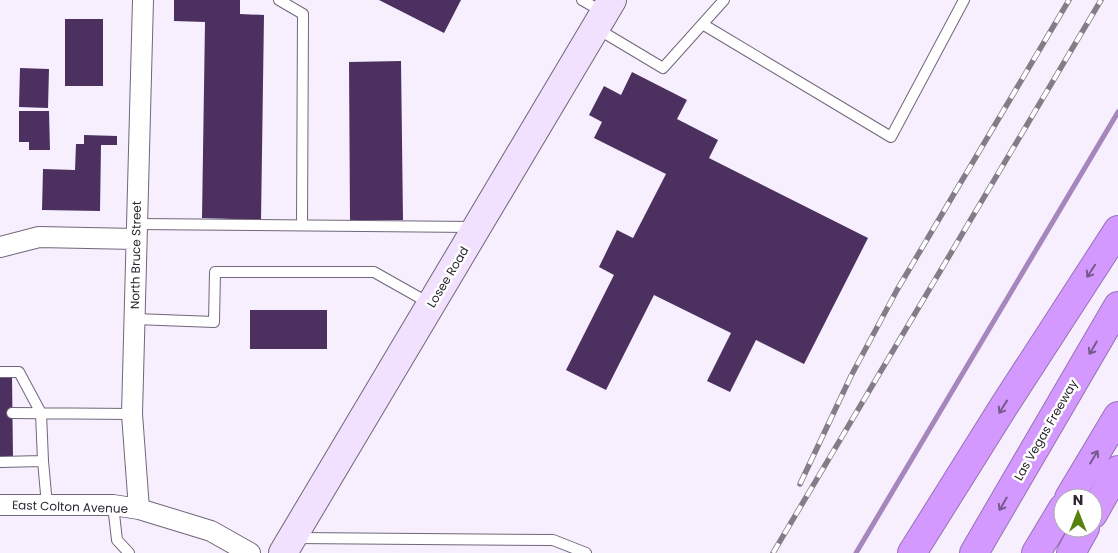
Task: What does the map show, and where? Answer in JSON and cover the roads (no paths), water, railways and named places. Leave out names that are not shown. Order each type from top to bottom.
[{"type":"highway","points":[[912,553],[1118,230]]},
{"type":"highway","name":"Las Vegas Freeway","points":[[974,553],[1118,306]]},
{"type":"highway","points":[[1075,488],[1118,416]]},
{"type":"highway","points":[[1103,496],[1118,470]]},
{"type":"highway","points":[[1036,553],[1053,525]]},
{"type":"highway","points":[[1071,553],[1079,538]]},
{"type":"main road","name":"Losee Road","points":[[288,546],[477,227],[598,10]]},
{"type":"street","name":"North Bruce Street","points":[[139,509],[132,414],[143,0]]},
{"type":"street","points":[[0,247],[39,237],[137,232]]},
{"type":"street","name":"East Colton Avenue","points":[[0,505],[113,505],[139,509],[212,530],[250,553]]},
{"type":"lane","points":[[279,0],[304,14],[302,226]]},
{"type":"lane","points":[[598,10],[663,68],[704,26],[724,0]]},
{"type":"lane","points":[[704,26],[891,137],[964,0]]},
{"type":"lane","points":[[137,232],[302,226],[477,227]]},
{"type":"lane","points":[[135,319],[214,322],[215,272],[374,272],[431,304]]},
{"type":"lane","points":[[0,372],[19,372],[41,413],[47,505]]},
{"type":"lane","points":[[12,413],[132,414]]},
{"type":"lane","points":[[0,462],[44,461]]},
{"type":"lane","points":[[113,505],[117,540],[129,553]]},
{"type":"lane","points":[[288,546],[553,540],[586,553]]},
{"type":"waterway","points":[[856,553],[1118,112]]},
{"type":"railway","points":[[800,484],[851,376],[897,290],[1069,0]]},
{"type":"railway","points":[[773,553],[1101,0]]}]
